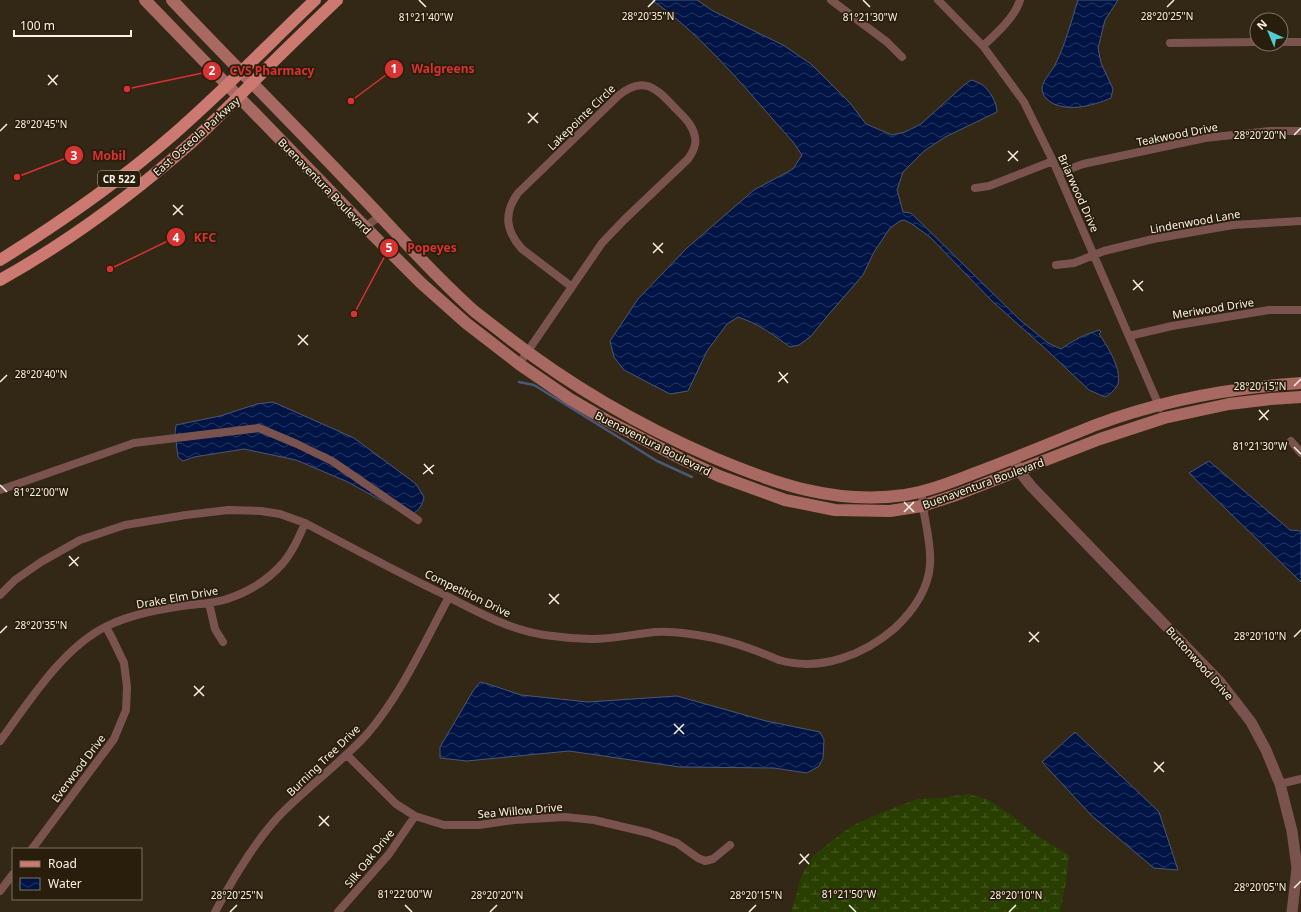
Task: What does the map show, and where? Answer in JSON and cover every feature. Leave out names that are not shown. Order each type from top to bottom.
[{"type":"main road","name":"Buenaventura Boulevard","points":[[145,0],[421,283],[455,314],[518,364],[570,399],[606,420],[680,458],[722,477],[785,500],[835,510],[890,511],[922,506],[956,495],[1100,439],[1164,418],[1229,404],[1301,397]]},
{"type":"main road","name":"Buenaventura Boulevard","points":[[172,0],[433,271],[475,311],[527,352],[576,386],[638,422],[687,446],[744,470],[792,487],[810,492],[860,498],[886,497],[922,492],[1014,459],[1095,426],[1158,405],[1226,390],[1301,383]]},
{"type":"main road","name":"East Osceola Parkway","points":[[0,260],[96,196],[139,163],[174,134],[227,85],[315,0]]},
{"type":"main road","name":"East Osceola Parkway","points":[[0,280],[62,242],[147,180],[192,142],[337,0]]},
{"type":"street","points":[[831,0],[888,42],[902,57]]},
{"type":"street","name":"Briarwood Drive","points":[[938,0],[984,46],[1024,102],[1059,173],[1164,418]]},
{"type":"street","points":[[984,46],[1006,24],[1020,0]]},
{"type":"street","points":[[1170,43],[1249,42]]},
{"type":"street","points":[[1289,42],[1301,42]]},
{"type":"street","name":"Lakepointe Circle","points":[[518,364],[527,352],[572,287],[602,243],[688,159],[695,148],[696,138],[692,127],[656,89],[638,85],[625,90],[513,200],[508,218],[512,235],[516,242],[522,249],[572,287]]},
{"type":"street","name":"Teakwood Drive","points":[[1059,173],[1083,164],[1205,138],[1270,131],[1301,131]]},
{"type":"street","points":[[975,188],[989,186],[1053,160]]},
{"type":"street","points":[[365,227],[380,216]]},
{"type":"street","name":"Lindenwood Lane","points":[[1056,265],[1074,263],[1094,254],[1153,239],[1233,225],[1301,220]]},
{"type":"street","name":"Meriwood Drive","points":[[1130,336],[1172,326],[1262,312],[1301,310]]},
{"type":"street","points":[[0,490],[134,443],[259,428],[332,461],[418,520]]},
{"type":"street","points":[[1291,442],[1301,453]]},
{"type":"street","name":"Buttonwood Drive","points":[[1014,459],[1019,471],[1037,491],[1220,682],[1251,722],[1266,750],[1280,784],[1292,831],[1299,869],[1292,912]]},
{"type":"street","name":"Competition Drive","points":[[0,595],[15,580],[41,562],[80,540],[125,525],[228,510],[261,511],[280,514],[305,523],[492,620],[526,631],[552,636],[593,639],[657,632],[696,634],[724,640],[754,649],[781,660],[805,664],[837,660],[866,649],[881,640],[913,609],[924,591],[930,567],[930,550],[922,506],[922,492]]},
{"type":"street","name":"Drake Elm Drive","points":[[0,741],[48,677],[67,655],[106,627],[140,614],[166,608],[229,599],[252,589],[283,563],[292,550],[305,523]]},
{"type":"street","name":"Burning Tree Drive","points":[[215,912],[249,854],[279,817],[347,755],[369,732],[399,690],[449,597]]},
{"type":"street","points":[[209,603],[215,629],[223,642]]},
{"type":"street","name":"Everwood Drive","points":[[33,848],[114,738],[126,710],[127,687],[124,663],[106,627]]},
{"type":"street","name":"Sea Willow Drive","points":[[347,755],[396,804],[415,816],[444,825],[479,825],[514,820],[565,817],[594,820],[649,833],[677,843],[698,858],[705,861],[713,860],[730,845]]},
{"type":"street","points":[[1280,784],[1301,779]]},
{"type":"street","name":"Silk Oak Drive","points":[[338,912],[389,854],[415,816]]},
{"type":"street","points":[[0,892],[12,875]]},
{"type":"green space","points":[[968,794],[989,800],[1013,816],[1033,833],[1069,855],[1066,882],[1060,912],[791,912],[802,875],[813,856],[850,827],[873,816],[917,799],[940,798]]},
{"type":"water","points":[[652,0],[697,0],[713,11],[783,45],[811,64],[850,103],[866,124],[892,135],[905,132],[921,124],[971,80],[984,86],[990,92],[994,100],[997,112],[945,137],[924,151],[903,172],[897,190],[903,212],[911,213],[1020,320],[1048,343],[1061,349],[1089,333],[1100,330],[1101,332],[1099,334],[1114,359],[1118,374],[1119,380],[1115,389],[1105,397],[1089,390],[992,301],[930,237],[904,220],[890,228],[874,252],[863,275],[811,336],[799,345],[790,347],[759,326],[738,317],[727,324],[707,351],[688,391],[670,394],[624,370],[614,357],[610,341],[638,299],[687,248],[754,190],[793,169],[802,155],[793,142],[709,49],[691,31]]},
{"type":"water","points":[[1078,0],[1118,0],[1105,20],[1098,48],[1101,63],[1113,89],[1111,98],[1087,106],[1069,107],[1053,104],[1045,97],[1042,88],[1054,67],[1068,34]]},
{"type":"water","points":[[273,402],[354,438],[416,484],[424,497],[420,507],[412,514],[393,507],[348,482],[296,460],[244,449],[194,457],[183,461],[178,457],[175,433],[176,425],[220,416],[257,404]]},
{"type":"water","points":[[1209,461],[1290,530],[1301,531],[1301,582],[1189,473]]},
{"type":"water","points":[[480,682],[521,695],[588,702],[677,696],[766,721],[820,732],[824,740],[823,758],[819,766],[807,773],[774,768],[680,767],[569,751],[467,761],[440,758],[440,747],[473,691]]},
{"type":"water","points":[[1075,732],[1159,812],[1178,870],[1154,868],[1092,816],[1042,762]]},
{"type":"waterway","points":[[519,382],[534,385],[657,461],[692,477]]},
{"type":"place","name":"CVS Pharmacy","points":[[127,89]]},
{"type":"place","name":"Walgreens","points":[[351,101]]},
{"type":"place","name":"Mobil","points":[[17,177]]},
{"type":"place","name":"KFC","points":[[110,269]]},
{"type":"place","name":"Popeyes","points":[[354,314]]}]
